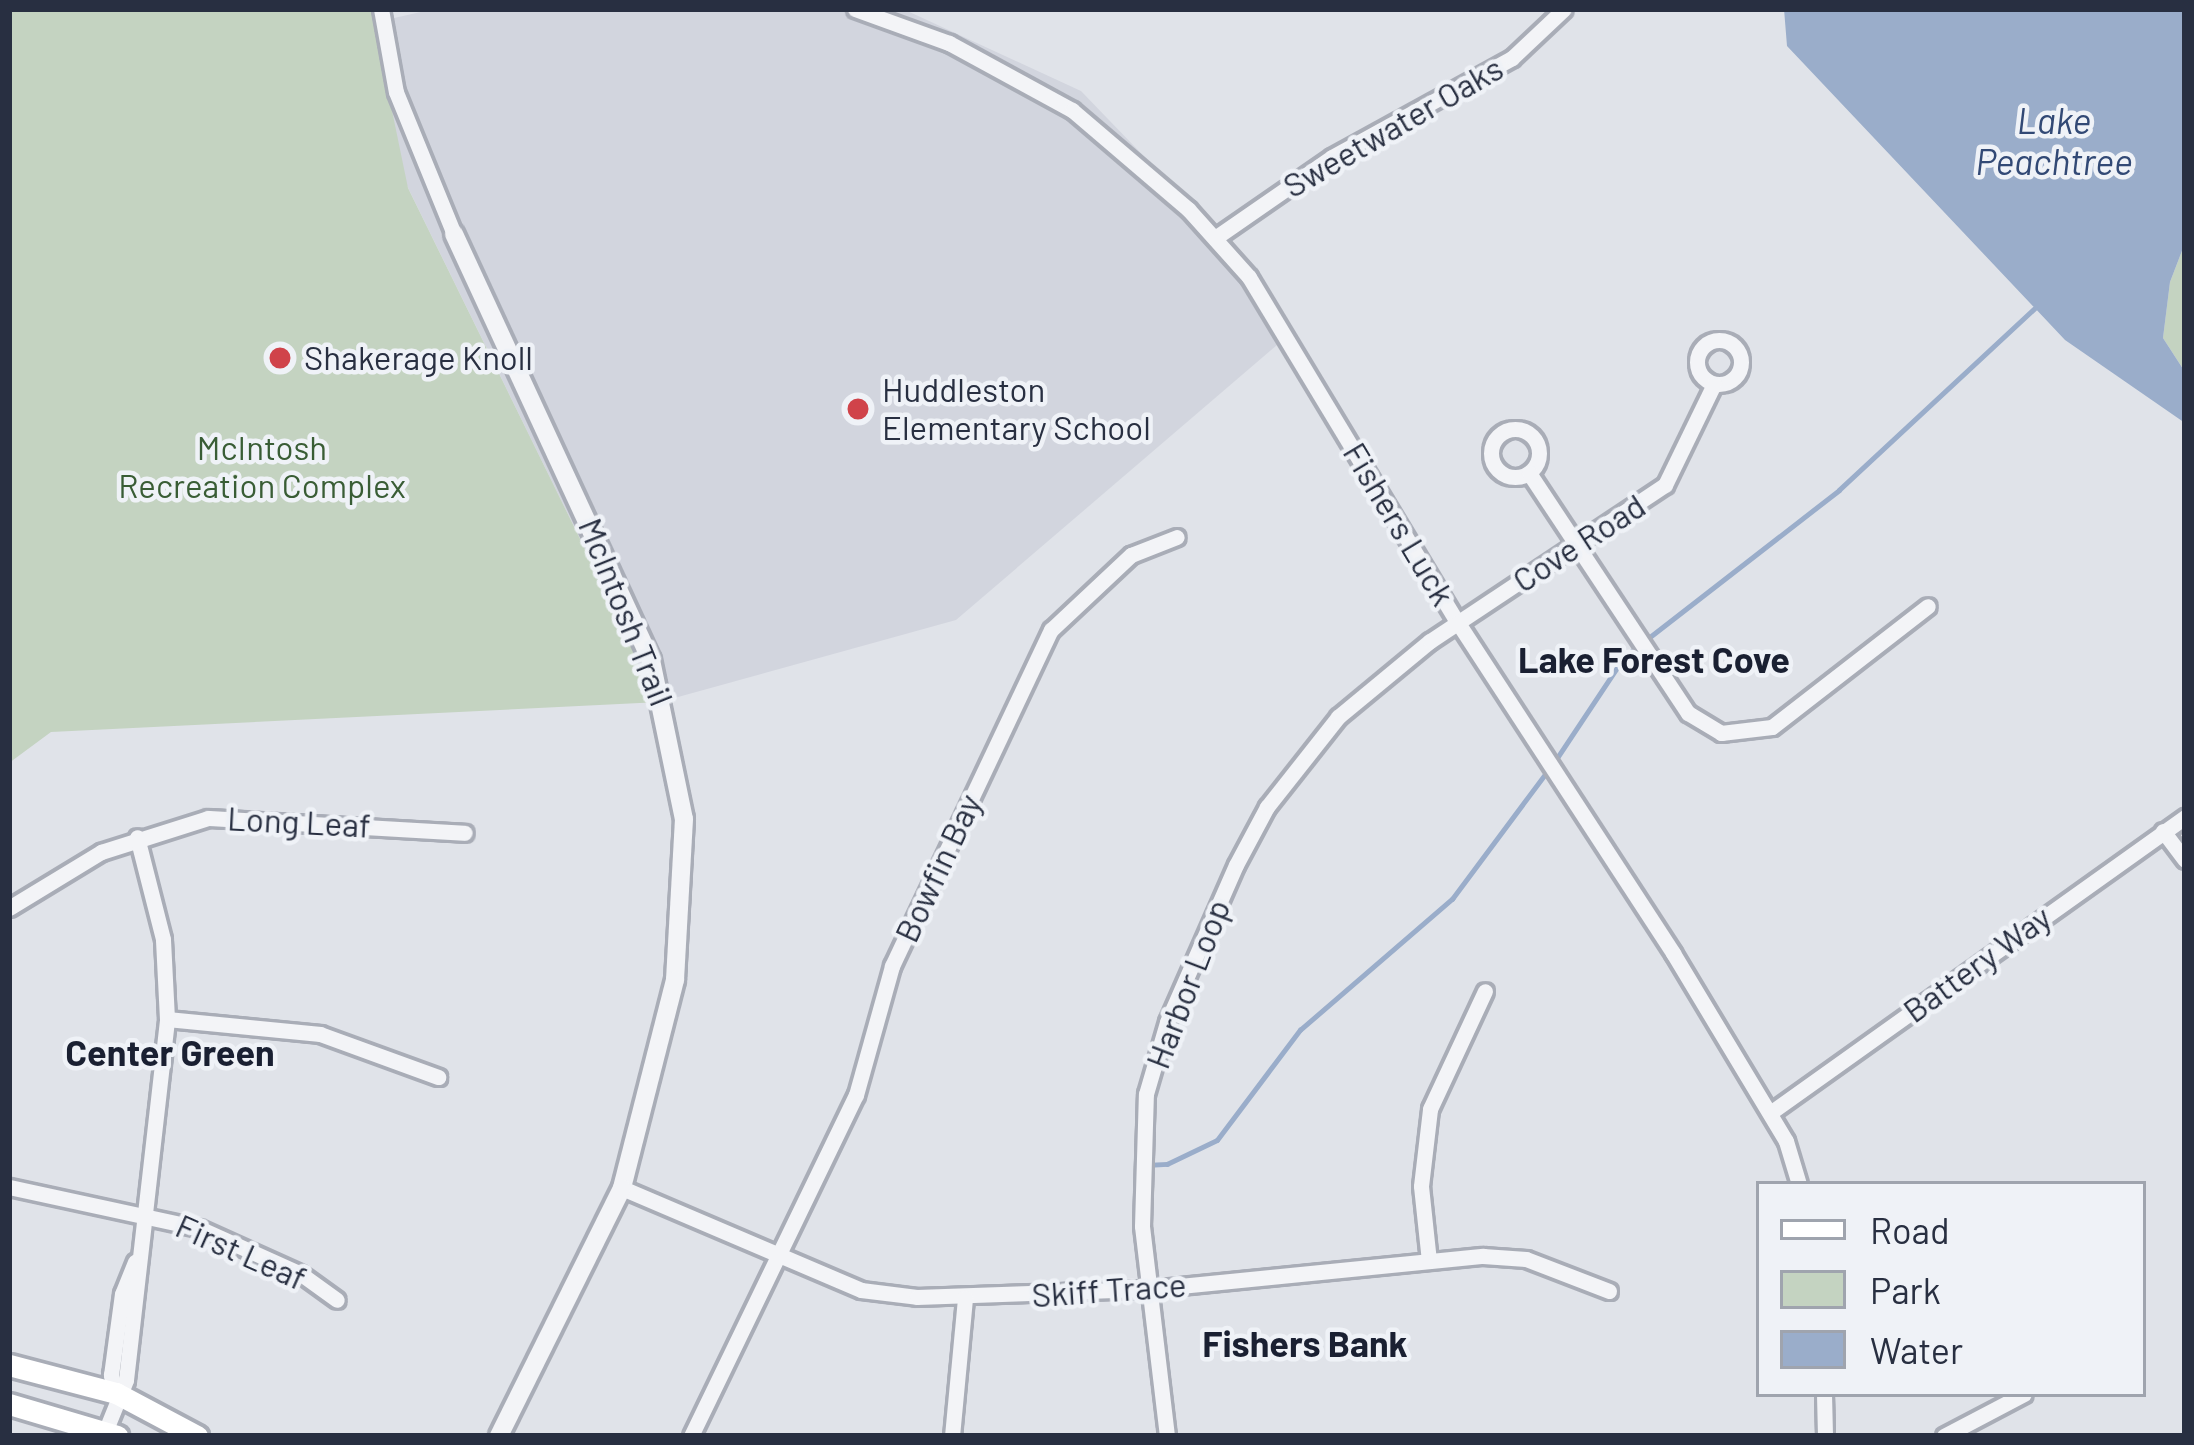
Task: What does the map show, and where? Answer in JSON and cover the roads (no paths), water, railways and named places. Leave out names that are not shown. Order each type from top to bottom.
[{"type":"main road","points":[[9,1365],[116,1393],[197,1436]]},
{"type":"main road","points":[[9,1404],[111,1434]]},
{"type":"street","name":"McIntosh Trail","points":[[381,9],[396,92],[454,234],[621,585],[651,660],[680,772],[685,863],[675,980],[622,1188],[499,1436]]},
{"type":"street","name":"Sweetwater Oaks","points":[[1215,238],[1331,157],[1512,58],[1564,9]]},
{"type":"street","name":"Fishers Luck","points":[[866,11],[949,44],[1072,110],[1215,238],[1285,326],[1457,623],[1770,1113],[1798,1181]]},
{"type":"street","name":"Cove Road","points":[[1457,623],[1665,485],[1714,384]]},
{"type":"street","points":[[1529,473],[1644,647],[1704,726],[1748,733],[1803,706],[1928,606]]},
{"type":"street","name":"Bowfin Bay","points":[[691,1436],[856,1094],[877,1007],[913,917],[1052,630],[1131,555],[1177,537]]},
{"type":"street","name":"Harbor Loop","points":[[1167,1436],[1141,1177],[1146,1094],[1167,1022],[1267,807],[1338,717],[1457,623]]},
{"type":"street","name":"Battery Way","points":[[1770,1113],[2185,817]]},
{"type":"street","name":"Long Leaf","points":[[9,908],[137,837],[208,818],[465,833]]},
{"type":"street","points":[[2163,831],[2185,860]]},
{"type":"street","points":[[111,1434],[122,1294],[140,1248],[167,1019],[163,939],[137,837]]},
{"type":"street","points":[[1429,1261],[1420,1208],[1430,1109],[1485,991]]},
{"type":"street","points":[[167,1019],[320,1034],[438,1077]]},
{"type":"street","name":"First Leaf","points":[[9,1187],[142,1211],[302,1274],[337,1300]]},
{"type":"street","name":"Skiff Trace","points":[[622,1188],[777,1258],[862,1290],[965,1298],[1150,1289],[1429,1261],[1526,1258],[1610,1291]]},
{"type":"street","points":[[952,1436],[965,1298]]},
{"type":"street","points":[[1824,1397],[1825,1436]]},
{"type":"street","points":[[1944,1436],[2018,1397]]},
{"type":"water","name":"Lake Peachtree","points":[[1784,9],[2185,9],[2185,243],[2170,282],[2163,338],[2185,372],[2185,423],[2065,340],[1787,46]]},
{"type":"waterway","points":[[1555,761],[1624,657],[1839,490],[2035,308]]},
{"type":"waterway","points":[[1146,1165],[1167,1164],[1217,1140],[1300,1030],[1452,899],[1548,770]]},
{"type":"place","name":"Shakerage Knoll","points":[[280,358]]},
{"type":"place","name":"Huddleston Elementary School","points":[[858,409]]},
{"type":"district","name":"Lake Forest Cove","points":[[1654,659]]},
{"type":"district","name":"Center Green","points":[[170,1052]]},
{"type":"district","name":"Fishers Bank","points":[[1305,1343]]},
{"type":"park label","name":"McIntosh Recreation Complex","points":[[262,467]]}]
